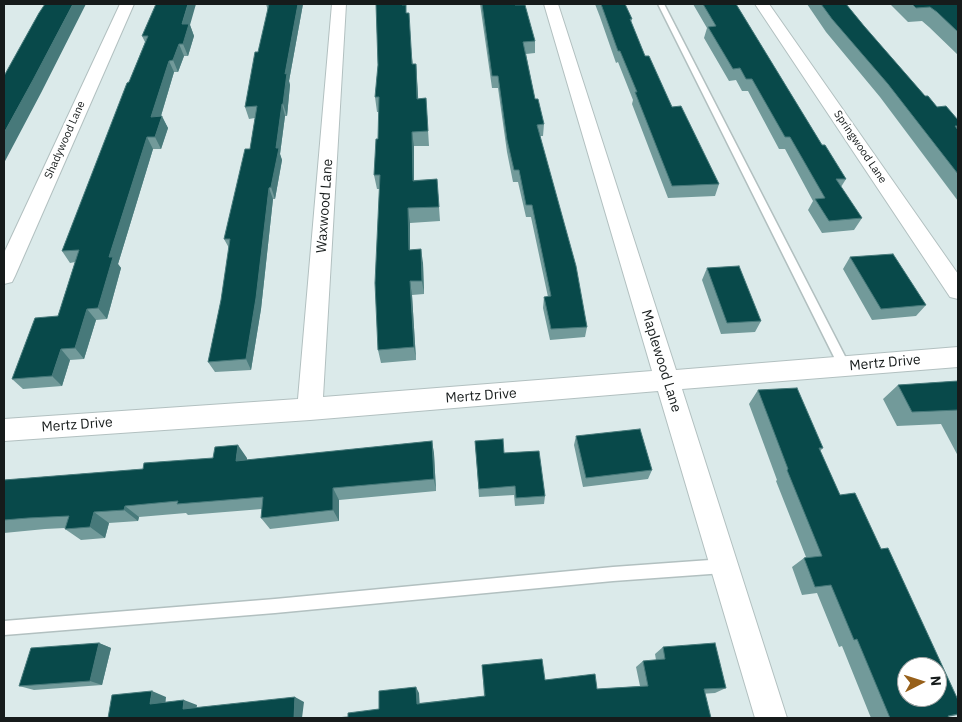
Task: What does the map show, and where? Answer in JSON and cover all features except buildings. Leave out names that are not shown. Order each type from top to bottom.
[{"type":"street","name":"Shadywood Lane","points":[[4,276],[127,4]]},
{"type":"street","name":"Waxwood Lane","points":[[310,409],[339,4]]},
{"type":"street","name":"Maplewood Lane","points":[[551,4],[771,718]]},
{"type":"street","name":"Springwood Lane","points":[[762,4],[958,291]]},
{"type":"street","name":"Mertz Drive","points":[[4,430],[310,409],[958,357]]},
{"type":"lane","points":[[660,4],[844,366]]},
{"type":"lane","points":[[4,628],[275,606],[613,574],[724,566]]}]
